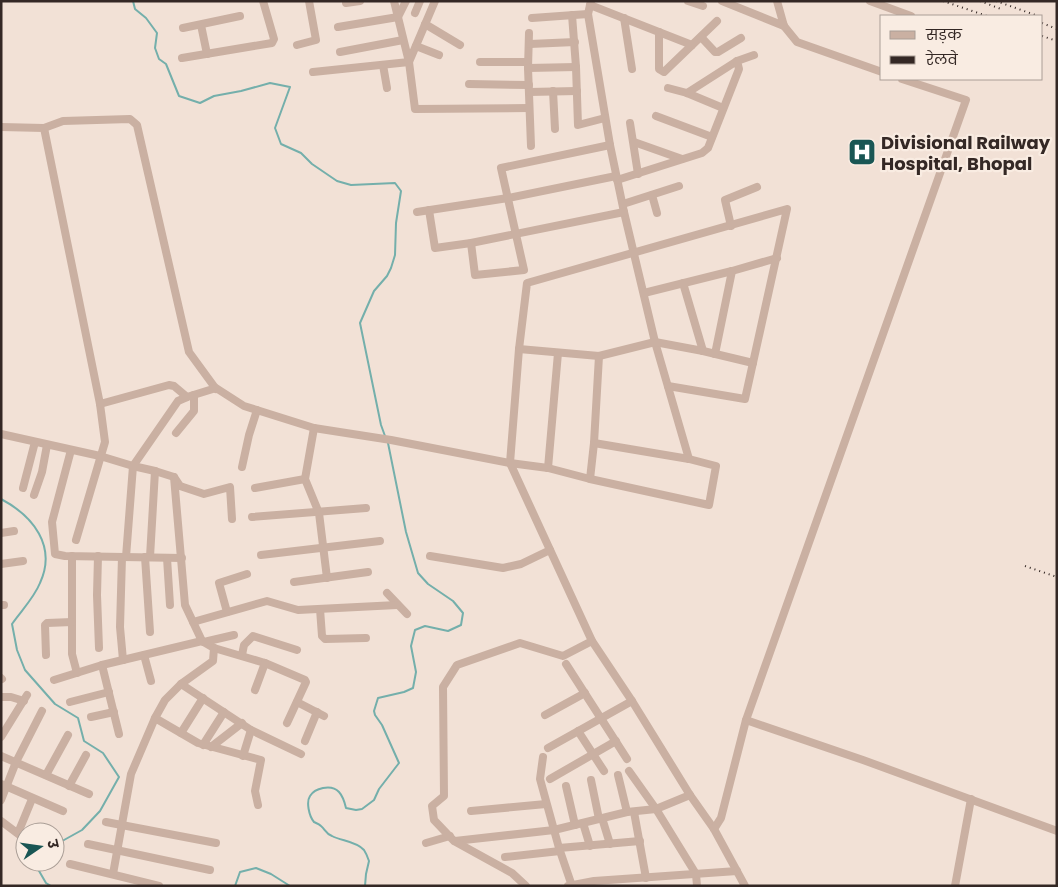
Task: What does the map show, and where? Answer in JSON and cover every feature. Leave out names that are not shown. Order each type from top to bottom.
[{"type":"street","points":[[182,58],[272,43],[274,39],[263,1]]},
{"type":"street","points":[[297,44],[316,40],[309,1]]},
{"type":"street","points":[[346,3],[360,1]]},
{"type":"street","points":[[394,1],[409,62],[415,109],[529,108]]},
{"type":"street","points":[[398,17],[406,1]]},
{"type":"street","points":[[415,13],[420,1]]},
{"type":"street","points":[[409,62],[435,1]]},
{"type":"street","points":[[688,1],[703,6]]},
{"type":"street","points":[[722,1],[784,26]]},
{"type":"street","points":[[777,1],[784,26],[797,42],[880,71]]},
{"type":"street","points":[[870,1],[908,15]]},
{"type":"street","points":[[689,459],[655,342],[624,212],[610,145],[588,14],[590,3],[692,45]]},
{"type":"street","points":[[532,18],[588,14]]},
{"type":"street","points":[[572,15],[575,42],[578,125],[606,118]]},
{"type":"street","points":[[182,28],[240,16]]},
{"type":"street","points":[[338,27],[398,17]]},
{"type":"street","points":[[624,18],[632,69]]},
{"type":"street","points":[[659,32],[660,69],[662,72],[717,21]]},
{"type":"street","points":[[425,24],[460,45]]},
{"type":"street","points":[[201,25],[207,54]]},
{"type":"street","points":[[529,33],[528,65],[531,146]]},
{"type":"street","points":[[701,36],[715,52],[741,38]]},
{"type":"street","points":[[340,52],[403,40]]},
{"type":"street","points":[[530,44],[575,42]]},
{"type":"street","points":[[416,46],[439,55]]},
{"type":"street","points":[[687,93],[737,61],[754,55]]},
{"type":"street","points":[[417,212],[508,198],[638,174],[702,153],[708,148],[739,69],[737,61]]},
{"type":"street","points":[[313,72],[409,62]]},
{"type":"street","points":[[480,62],[576,67]]},
{"type":"street","points":[[383,64],[387,88]]},
{"type":"street","points":[[714,829],[721,818],[746,720],[966,100],[905,80]]},
{"type":"street","points":[[469,84],[553,91],[577,91]]},
{"type":"street","points":[[668,88],[687,93],[723,108]]},
{"type":"street","points":[[553,91],[555,129]]},
{"type":"street","points":[[656,116],[712,137]]},
{"type":"street","points":[[1,127],[44,128],[63,121],[130,119],[137,125],[189,352],[216,389],[244,406],[314,428],[548,468],[708,505],[716,466],[689,459],[594,443]]},
{"type":"street","points":[[630,123],[638,174]]},
{"type":"street","points":[[44,128],[100,404],[105,442],[76,540]]},
{"type":"street","points":[[634,142],[682,158]]},
{"type":"street","points":[[471,243],[475,275],[524,270],[501,168],[610,145]]},
{"type":"street","points":[[623,204],[679,186]]},
{"type":"street","points":[[731,226],[725,200],[757,187]]},
{"type":"street","points":[[652,194],[657,213]]},
{"type":"street","points":[[668,386],[745,400],[787,209],[527,283],[519,349],[510,463],[592,641],[632,701],[690,795],[714,829],[745,886]]},
{"type":"street","points":[[429,210],[435,248],[471,243],[624,212]]},
{"type":"street","points":[[644,293],[777,258]]},
{"type":"street","points":[[714,354],[732,271]]},
{"type":"street","points":[[683,284],[703,351]]},
{"type":"street","points":[[519,349],[599,356],[655,342],[753,363]]},
{"type":"street","points":[[548,468],[558,353]]},
{"type":"street","points":[[590,479],[599,356]]},
{"type":"street","points":[[100,404],[169,385],[174,386],[190,396],[194,410],[176,433]]},
{"type":"street","points":[[124,660],[120,626],[124,557],[133,466],[178,401],[216,389]]},
{"type":"street","points":[[242,466],[257,410]]},
{"type":"street","points":[[314,428],[304,479],[319,513],[327,578]]},
{"type":"street","points":[[1,434],[100,456],[155,471],[174,477],[180,486],[204,494],[230,488],[232,519]]},
{"type":"street","points":[[23,488],[35,442]]},
{"type":"street","points":[[34,495],[42,472],[46,445]]},
{"type":"street","points":[[71,450],[52,526],[55,554],[182,558]]},
{"type":"street","points":[[150,632],[148,557],[155,471]]},
{"type":"street","points":[[174,477],[186,605],[193,622],[203,641],[214,648],[265,663],[305,680],[306,682],[287,723]]},
{"type":"street","points":[[255,488],[304,479]]},
{"type":"street","points":[[252,517],[366,508]]},
{"type":"street","points":[[1,533],[14,531]]},
{"type":"street","points":[[261,554],[380,541]]},
{"type":"street","points":[[430,556],[503,568],[521,564],[550,550]]},
{"type":"street","points":[[72,556],[72,654],[78,673]]},
{"type":"street","points":[[98,556],[99,648]]},
{"type":"street","points":[[167,558],[170,605]]},
{"type":"street","points":[[1,564],[23,561]]},
{"type":"street","points":[[294,582],[368,572]]},
{"type":"street","points":[[227,612],[219,583],[247,574]]},
{"type":"street","points":[[386,593],[407,614]]},
{"type":"street","points":[[193,622],[267,601],[298,610],[397,605]]},
{"type":"street","points":[[320,609],[322,636],[325,640],[366,638]]},
{"type":"street","points":[[46,655],[45,625],[47,623],[72,622]]},
{"type":"street","points":[[54,680],[102,665],[234,635]]},
{"type":"street","points":[[242,656],[244,645],[253,636],[297,650]]},
{"type":"street","points":[[526,886],[512,873],[452,838],[434,820],[432,806],[444,796],[443,688],[457,665],[520,643],[563,656],[592,641]]},
{"type":"street","points":[[113,874],[131,774],[155,718],[165,700],[181,684],[213,661],[214,648]]},
{"type":"street","points":[[144,655],[151,681]]},
{"type":"street","points":[[255,690],[265,663]]},
{"type":"street","points":[[566,664],[627,759]]},
{"type":"street","points":[[102,665],[119,734]]},
{"type":"street","points":[[181,684],[251,730],[302,754]]},
{"type":"street","points":[[70,702],[109,692]]},
{"type":"street","points":[[544,715],[585,693]]},
{"type":"street","points":[[1,697],[25,698],[1,737]]},
{"type":"street","points":[[181,733],[203,698]]},
{"type":"street","points":[[548,748],[632,701]]},
{"type":"street","points":[[297,702],[320,714],[305,741]]},
{"type":"street","points":[[1,800],[4,785],[42,711]]},
{"type":"street","points":[[91,717],[114,712]]},
{"type":"street","points":[[203,745],[224,712]]},
{"type":"street","points":[[155,718],[203,745],[261,760],[255,791],[258,805]]},
{"type":"street","points":[[746,720],[1057,831]]},
{"type":"street","points":[[211,747],[242,723]]},
{"type":"street","points":[[243,756],[251,730]]},
{"type":"street","points":[[578,731],[604,771]]},
{"type":"street","points":[[46,776],[68,735]]},
{"type":"street","points":[[550,779],[616,741]]},
{"type":"street","points":[[69,786],[86,755]]},
{"type":"street","points":[[1,756],[89,794]]},
{"type":"street","points":[[543,757],[540,779],[570,885],[630,882],[664,876],[737,871]]},
{"type":"street","points":[[629,771],[656,809],[696,874],[697,886]]},
{"type":"street","points":[[618,775],[640,841],[646,878]]},
{"type":"street","points":[[591,780],[600,819],[610,844]]},
{"type":"street","points":[[4,785],[62,811]]},
{"type":"street","points":[[566,786],[579,824],[590,846]]},
{"type":"street","points":[[426,843],[452,838],[554,830],[630,812],[656,809],[690,795]]},
{"type":"street","points":[[23,822],[32,799]]},
{"type":"street","points":[[955,886],[971,799]]},
{"type":"street","points":[[472,811],[546,804]]},
{"type":"street","points":[[1,821],[15,831]]},
{"type":"street","points":[[106,822],[216,843]]},
{"type":"street","points":[[505,857],[559,849],[640,841]]},
{"type":"street","points":[[88,844],[210,870]]},
{"type":"street","points":[[70,864],[158,886]]},
{"type":"street","points":[[664,876],[664,886]]},
{"type":"waterway","points":[[133,1],[135,9],[146,18],[157,33],[155,48],[159,59],[166,64],[179,96],[200,103],[214,96],[270,83],[290,87],[275,128],[281,144],[301,153],[312,164],[337,181],[351,185],[395,183],[401,191],[396,223],[395,255],[391,268],[387,276],[374,291],[360,323],[381,425],[385,436]]},
{"type":"waterway","points":[[365,886],[369,861],[364,850],[353,843],[330,835],[314,822],[309,809],[309,799],[316,790],[328,787],[339,792],[346,808],[362,809],[374,800],[379,789],[399,763],[382,725],[375,715],[374,711],[378,698],[413,688],[416,672],[411,646],[415,630],[425,626],[448,631],[461,625],[463,613],[453,601],[428,584],[418,573],[406,532],[388,443]]},
{"type":"waterway","points":[[1,499],[13,506],[32,523],[44,545],[46,557],[45,569],[37,589],[12,624],[17,650],[25,670],[55,704],[78,718],[84,741],[103,753],[119,777],[100,811],[82,830],[65,839]]},
{"type":"waterway","points":[[235,886],[240,872],[256,868],[271,874],[290,886]]},
{"type":"waterway","points":[[40,872],[46,883],[51,886]]},
{"type":"railway","points":[[943,1],[984,15]]},
{"type":"railway","points":[[980,1],[1001,9]]},
{"type":"railway","points":[[996,1],[1035,15]]},
{"type":"railway","points":[[1043,23],[1057,29]]},
{"type":"railway","points":[[1043,36],[1057,41]]},
{"type":"railway","points":[[1025,566],[1057,577]]},
{"type":"place","name":"Divisional Railway Hospital, Bhopal","points":[[862,152]]}]
